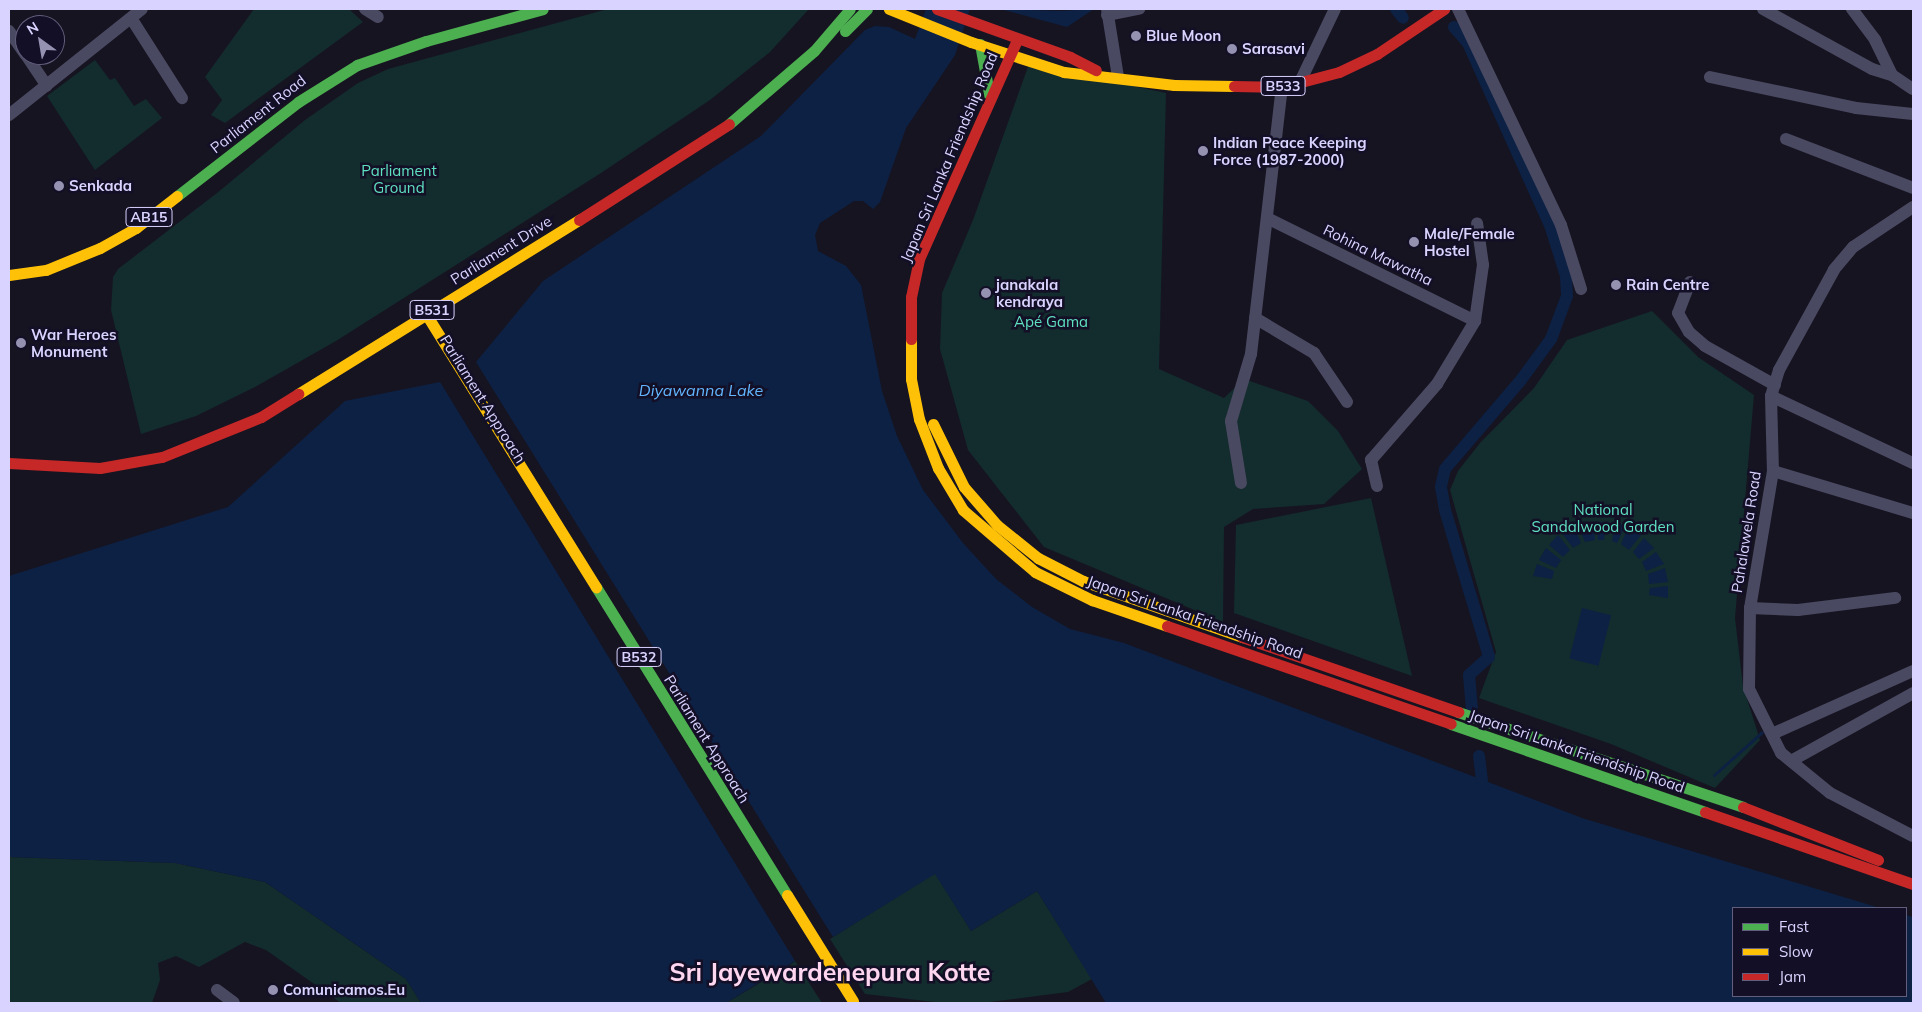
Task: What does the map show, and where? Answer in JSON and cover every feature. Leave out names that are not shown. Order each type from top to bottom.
[{"type":"main road","name":"Parliament Road","points":[[9,276],[46,270],[100,248],[136,228],[323,83],[357,65],[417,44],[542,9]]},
{"type":"main road","name":"Parliament Drive","points":[[9,463],[100,468],[162,457],[261,417],[685,155],[744,114],[814,51],[850,9]]},
{"type":"main road","name":"Parliament Drive","points":[[814,51],[848,29],[867,9]]},
{"type":"main road","name":"B533","points":[[937,9],[989,30],[1070,57],[1103,74]]},
{"type":"main road","name":"B533","points":[[893,11],[976,43],[1064,72],[1103,74],[1174,85],[1282,87],[1339,72],[1377,54],[1444,9]]},
{"type":"main road","name":"B531","points":[[848,29],[871,15],[893,11]]},
{"type":"main road","name":"Japan Sri Lanka Friendship Road","points":[[1022,41],[990,100],[919,259],[911,297],[910,340],[912,379],[919,419],[938,468],[963,510],[997,542],[1035,572],[1092,600],[1913,884]]},
{"type":"main road","points":[[976,43],[990,100]]},
{"type":"main road","name":"Japan Sri Lanka Friendship Road","points":[[1014,56],[919,292],[917,336],[920,374],[930,418],[964,487],[997,526],[1038,558],[1083,581],[1577,754],[1721,798],[1913,873]]},
{"type":"main road","name":"Parliament Approach","points":[[421,317],[852,1001]]},
{"type":"main road","name":"Parliament Approach","points":[[421,317],[840,1003]]},
{"type":"street","points":[[9,115],[142,9]]},
{"type":"street","points":[[365,9],[378,17]]},
{"type":"street","points":[[1118,77],[1107,12],[1139,9]]},
{"type":"street","points":[[1300,82],[1335,9]]},
{"type":"street","points":[[1458,9],[1561,224],[1580,289]]},
{"type":"street","points":[[1763,9],[1872,69],[1892,75],[1913,91]]},
{"type":"street","points":[[1852,9],[1875,40],[1892,75]]},
{"type":"street","points":[[131,18],[182,98]]},
{"type":"street","points":[[33,65],[47,86]]},
{"type":"street","points":[[1913,74],[1913,91]]},
{"type":"street","points":[[1710,77],[1856,108],[1913,114]]},
{"type":"street","points":[[1241,483],[1231,421],[1251,354],[1282,87]]},
{"type":"street","points":[[1786,140],[1913,188]]},
{"type":"street","name":"Pahalawela Road","points":[[1913,207],[1853,247],[1834,270],[1780,370],[1773,391],[1773,471],[1750,608],[1749,689],[1782,753],[1830,793],[1913,836]]},
{"type":"street","name":"Rohina Mawatha","points":[[1267,218],[1475,320]]},
{"type":"street","points":[[1377,486],[1371,460],[1437,384],[1475,320],[1483,265],[1477,223]]},
{"type":"street","points":[[1690,282],[1678,313],[1689,332],[1704,346],[1773,391],[1913,462]]},
{"type":"street","points":[[1256,318],[1314,353],[1347,402]]},
{"type":"street","points":[[1773,471],[1913,513]]},
{"type":"street","points":[[1750,608],[1798,610],[1895,598]]},
{"type":"street","points":[[1772,734],[1913,671]]},
{"type":"street","points":[[1791,761],[1913,693]]},
{"type":"street","points":[[217,990],[234,1003]]},
{"type":"green space","points":[[254,9],[349,9],[363,22],[225,123],[211,115],[222,100],[205,77]]},
{"type":"green space","name":"Parliament Ground","points":[[608,9],[809,9],[770,52],[710,100],[601,173],[336,341],[255,387],[196,416],[141,434],[111,310],[113,277],[118,269],[217,193],[305,120],[358,83],[388,69]]},
{"type":"green space","points":[[95,60],[110,80],[115,78],[134,106],[146,99],[162,118],[95,170],[47,96]]},
{"type":"green space","name":"Apé Gama","points":[[1029,64],[1166,93],[1159,369],[1224,398],[1244,379],[1308,401],[1338,431],[1362,469],[1324,504],[1253,509],[1224,527],[1223,622],[1044,547],[968,450],[940,349],[942,293],[973,220]]},
{"type":"green space","name":"National Sandalwood Garden","points":[[1652,311],[1698,357],[1754,395],[1735,618],[1743,686],[1760,740],[1715,788],[1611,744],[1479,698],[1496,652],[1450,490],[1458,471],[1480,443],[1534,388],[1567,340]]},
{"type":"green space","points":[[1371,498],[1412,676],[1234,613],[1236,525]]},
{"type":"green space","points":[[9,857],[175,863],[265,882],[406,979],[421,1003],[341,1003],[266,950],[245,942],[199,967],[176,956],[158,963],[160,980],[152,1003],[9,1003]]},
{"type":"green space","points":[[935,873],[971,931],[1037,891],[1092,979],[1068,992],[982,1003],[943,1003],[865,994],[830,939]]},
{"type":"green space","points":[[795,961],[822,1003],[726,1003],[790,965]]},
{"type":"water","name":"Diyawanna Lake","points":[[926,9],[970,9],[955,55],[906,128],[880,202],[873,209],[863,201],[854,201],[820,223],[815,235],[818,251],[846,266],[861,285],[882,391],[897,436],[923,490],[963,543],[996,579],[1032,607],[1070,629],[1124,643],[1582,818],[1877,907],[1732,907],[1732,997],[1907,997],[1907,915],[1913,917],[1913,1003],[1106,1003],[1037,891],[971,931],[935,874],[833,937],[476,362],[543,281],[761,136],[865,30],[875,26],[889,27],[915,39]]},
{"type":"water","points":[[1000,9],[1060,11],[1094,9],[1067,27]]},
{"type":"water","points":[[440,382],[795,961],[726,1003],[421,1003],[406,979],[265,882],[175,863],[9,857],[9,576],[228,507],[345,401]]},
{"type":"water","points":[[1593,522],[1595,540],[1585,542],[1578,525]]},
{"type":"water","points":[[1596,522],[1606,522],[1604,540],[1598,540]]},
{"type":"water","points":[[1616,523],[1625,526],[1617,543],[1612,541]]},
{"type":"water","points":[[1574,526],[1581,543],[1573,548],[1562,533]]},
{"type":"water","points":[[1628,528],[1641,535],[1629,550],[1621,544]]},
{"type":"water","points":[[1558,535],[1570,550],[1563,557],[1549,545]]},
{"type":"water","points":[[1644,538],[1654,548],[1639,559],[1633,552]]},
{"type":"water","points":[[1546,548],[1561,560],[1556,568],[1539,560]]},
{"type":"water","points":[[1656,552],[1664,564],[1646,571],[1642,562]]},
{"type":"water","points":[[1537,564],[1554,571],[1552,579],[1533,576]]},
{"type":"water","points":[[1665,568],[1668,582],[1649,584],[1648,574]]},
{"type":"water","points":[[1668,586],[1668,598],[1649,595],[1650,588]]},
{"type":"water","points":[[1582,608],[1611,615],[1599,666],[1569,658]]},
{"type":"waterway","points":[[1396,9],[1403,18]]},
{"type":"waterway","points":[[1454,27],[1468,43],[1551,228],[1566,276],[1567,296],[1551,339],[1521,380],[1445,469],[1441,487],[1445,510],[1489,657],[1469,675],[1472,709]]},
{"type":"waterway","points":[[1714,775],[1762,732]]},
{"type":"waterway","points":[[1479,756],[1482,780]]},
{"type":"traffic: fast","points":[[177,196],[298,102],[357,65],[426,41],[543,9]]},
{"type":"traffic: fast","points":[[729,124],[814,51],[850,9]]},
{"type":"traffic: fast","points":[[845,31],[867,9]]},
{"type":"traffic: fast","points":[[980,44],[990,99]]},
{"type":"traffic: fast","points":[[596,587],[787,895]]},
{"type":"traffic: fast","points":[[1458,712],[1743,807]]},
{"type":"traffic: fast","points":[[1451,724],[1705,812]]},
{"type":"traffic: slow","points":[[889,9],[971,42],[1064,72],[1174,85],[1234,86]]},
{"type":"traffic: slow","points":[[9,275],[46,270],[100,248],[136,228],[177,196]]},
{"type":"traffic: slow","points":[[298,394],[579,220]]},
{"type":"traffic: slow","points":[[426,314],[596,587]]},
{"type":"traffic: slow","points":[[911,339],[911,379],[919,419],[938,468],[963,510],[1035,572],[1092,600],[1167,626]]},
{"type":"traffic: slow","points":[[933,424],[964,487],[997,525],[1038,558],[1083,581],[1242,637]]},
{"type":"traffic: slow","points":[[787,895],[853,1001]]},
{"type":"traffic: jam","points":[[937,9],[1070,57],[1096,70]]},
{"type":"traffic: jam","points":[[1234,86],[1282,87],[1339,72],[1377,54],[1444,9]]},
{"type":"traffic: jam","points":[[911,339],[911,297],[919,259],[1016,42]]},
{"type":"traffic: jam","points":[[579,220],[729,124]]},
{"type":"traffic: jam","points":[[9,463],[100,468],[162,457],[261,417],[298,394]]},
{"type":"traffic: jam","points":[[1167,626],[1451,724]]},
{"type":"traffic: jam","points":[[1242,637],[1458,712]]},
{"type":"traffic: jam","points":[[1743,807],[1878,860]]},
{"type":"traffic: jam","points":[[1705,812],[1913,884]]},
{"type":"place","name":"Blue Moon","points":[[1136,36]]},
{"type":"place","name":"Sarasavi","points":[[1232,49]]},
{"type":"place","name":"Indian Peace Keeping Force (1987-2000)","points":[[1203,151]]},
{"type":"place","name":"Senkada","points":[[59,186]]},
{"type":"place","name":"Male/Female Hostel","points":[[1414,242]]},
{"type":"place","name":"Rain Centre","points":[[1616,285]]},
{"type":"place","name":"janakala kendraya","points":[[986,293]]},
{"type":"place","name":"War Heroes Monument","points":[[21,343]]},
{"type":"place","name":"Comunicamos.Eu","points":[[273,990]]},
{"type":"district","name":"Sri Jayewardenepura Kotte","points":[[830,972]]}]
